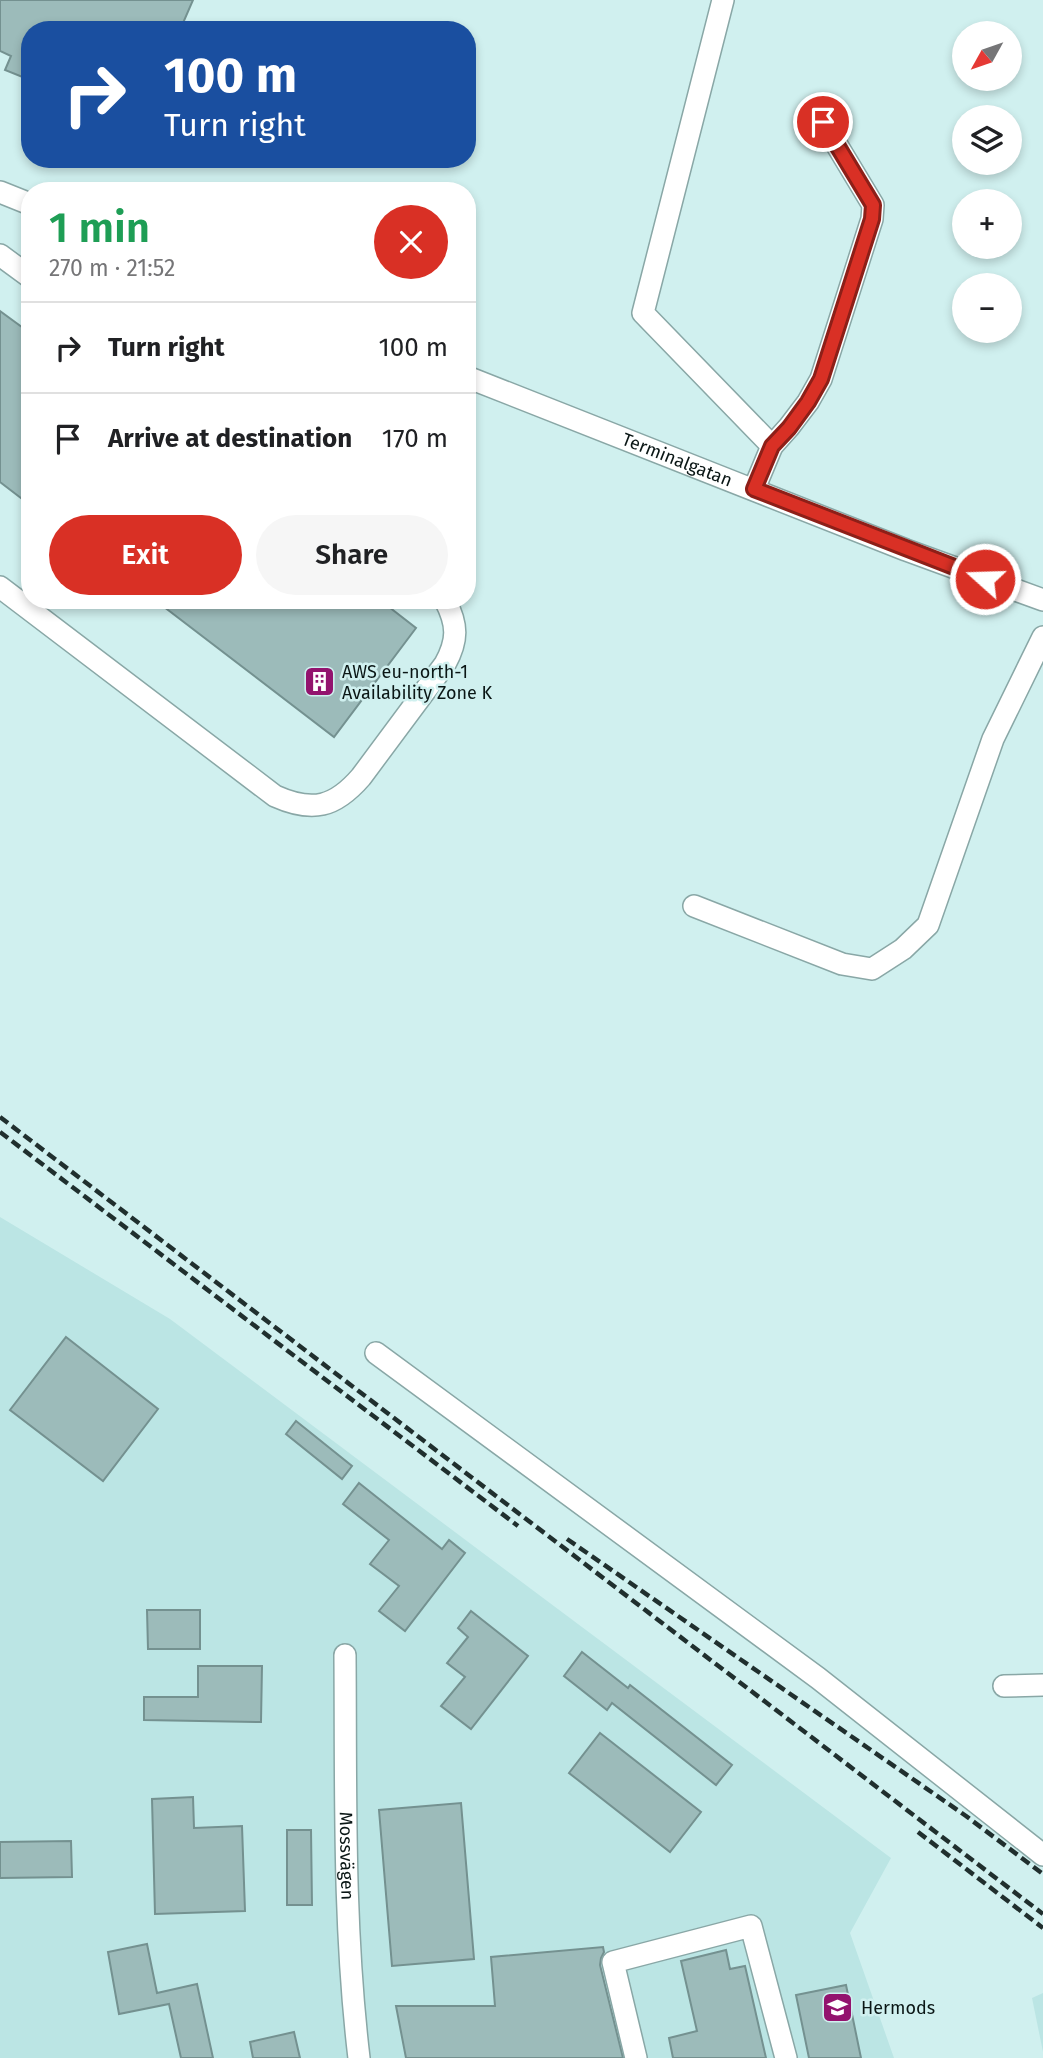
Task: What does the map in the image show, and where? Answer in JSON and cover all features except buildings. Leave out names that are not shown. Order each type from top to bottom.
[{"type":"street","points":[[723,0],[643,313],[772,446]]},
{"type":"street","points":[[754,489],[772,446],[789,428],[821,379],[872,219],[873,205],[823,122]]},
{"type":"street","points":[[0,192],[21,200]]},
{"type":"street","points":[[0,254],[21,270]]},
{"type":"street","name":"Terminalgatan","points":[[476,381],[906,550],[1043,600]]},
{"type":"street","points":[[0,587],[21,603]]},
{"type":"street","points":[[29,609],[275,796],[306,806],[338,800],[348,792],[445,664],[453,650],[456,635],[450,609]]},
{"type":"street","points":[[694,906],[842,964],[872,969],[903,949],[928,925],[993,739],[1043,637]]},
{"type":"street","points":[[376,1353],[818,1678],[1043,1855]]},
{"type":"street","name":"Mossvägen","points":[[345,1655],[346,1892],[359,2058]]},
{"type":"street","points":[[1004,1686],[1043,1685]]},
{"type":"street","points":[[636,2058],[613,1962],[751,1926],[786,2058]]},
{"type":"shaded area","points":[[0,1217],[170,1319],[891,1858],[850,1933],[894,2058],[0,2058]]},
{"type":"shaded area","points":[[1043,1993],[1043,2052],[1032,1998]]},
{"type":"railway","points":[[0,1117],[1043,1914]]},
{"type":"railway","points":[[0,1132],[518,1526]]},
{"type":"railway","points":[[567,1539],[966,1816],[1043,1874]]},
{"type":"railway","points":[[918,1832],[1043,1928]]},
{"type":"place","name":"AWS eu-north-1 Availability Zone K","points":[[319,682]]},
{"type":"place","name":"Hermods","points":[[838,2008]]},
{"type":"route","points":[[823,122],[861,181],[873,205],[872,219],[821,379],[789,428],[772,446],[754,489],[985,579]]}]
